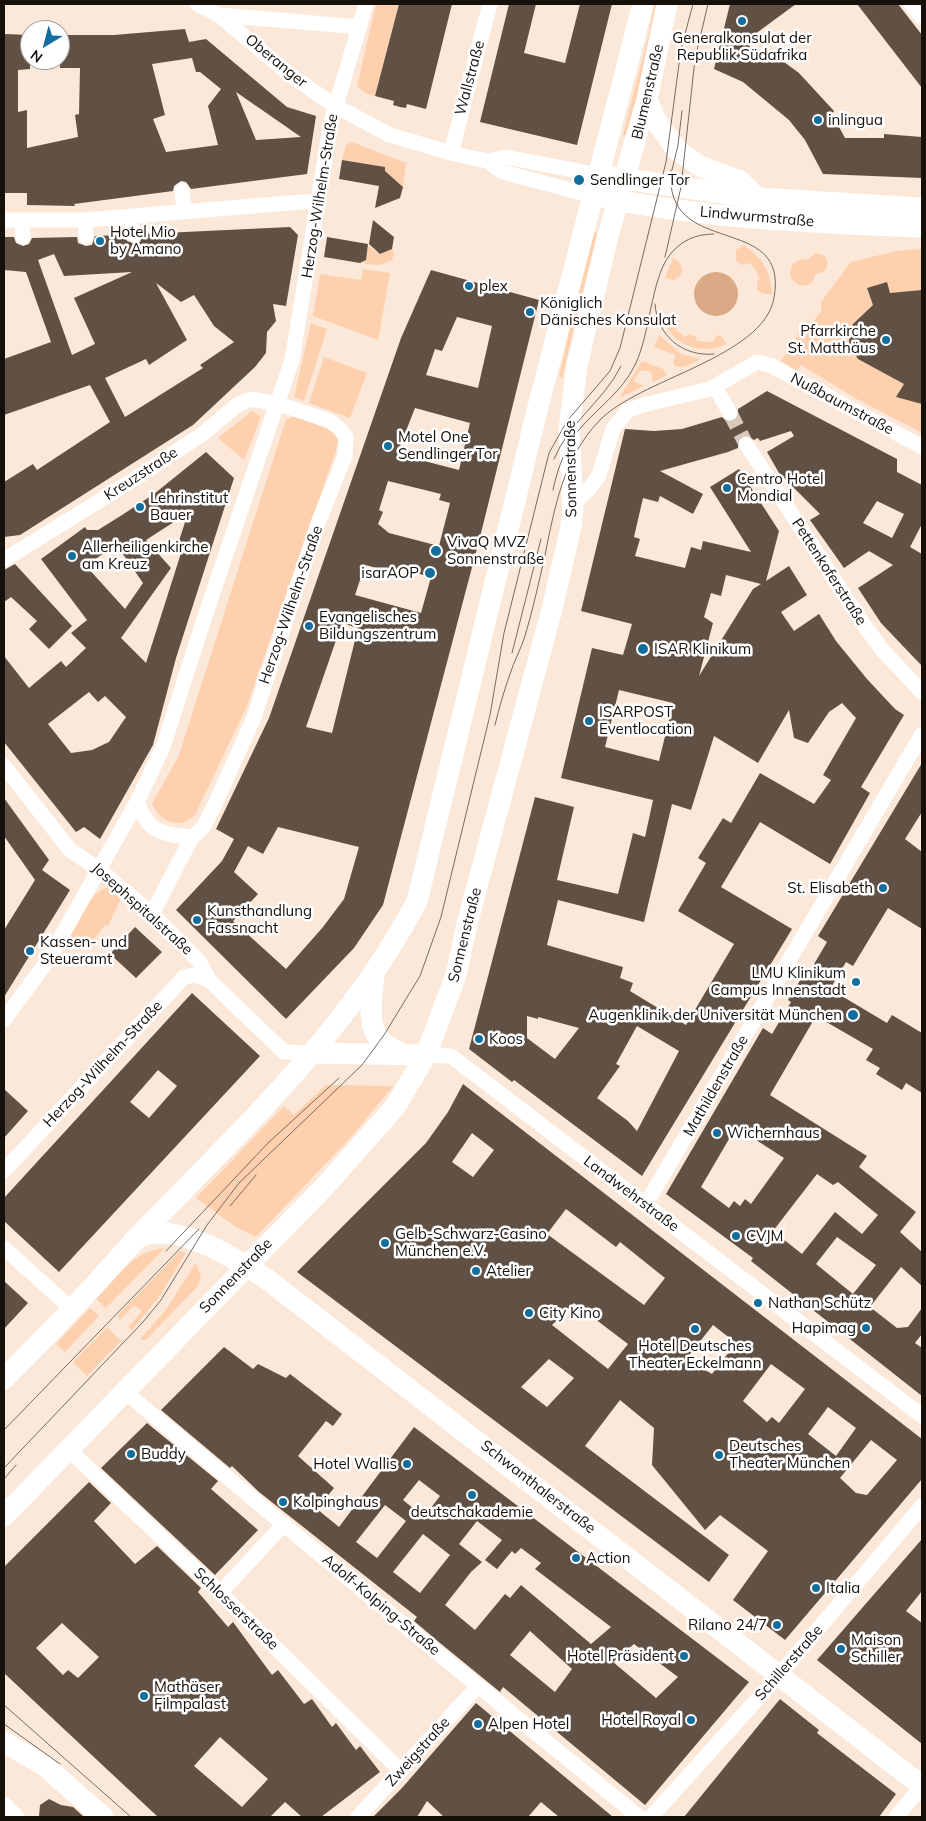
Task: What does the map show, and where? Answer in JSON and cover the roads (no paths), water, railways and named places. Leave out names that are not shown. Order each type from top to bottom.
[{"type":"main road","name":"Blumenstraße","points":[[599,175],[643,4]]},
{"type":"main road","name":"Blumenstraße","points":[[618,201],[647,99],[667,4]]},
{"type":"main road","points":[[647,99],[656,121],[676,150],[700,166],[740,181],[757,198]]},
{"type":"main road","name":"Lindwurmstraße","points":[[599,175],[757,198],[922,208]]},
{"type":"main road","points":[[4,1379],[72,1310],[134,1240],[312,1053],[374,974],[400,934],[417,901],[520,478],[599,175]]},
{"type":"main road","name":"Lindwurmstraße","points":[[593,196],[720,215],[922,227]]},
{"type":"main road","name":"Sonnenstraße","points":[[4,1516],[326,1185],[387,1117],[456,975],[468,920],[552,609],[571,527],[569,430],[572,394],[594,294],[618,201]]},
{"type":"main road","points":[[374,974],[372,1017],[374,1030],[383,1043],[416,1055]]},
{"type":"main road","name":"Landwehrstraße","points":[[312,1053],[416,1055]]},
{"type":"main road","name":"Schwanthalerstraße","points":[[134,1240],[154,1233],[180,1236],[202,1244],[246,1266],[412,1390],[922,1786]]},
{"type":"main road","points":[[4,1742],[45,1766],[103,1817]]},
{"type":"street","name":"Oberanger","points":[[197,4],[218,15],[289,74],[335,106],[390,135],[451,153],[487,161]]},
{"type":"street","name":"Herzog-Wilhelm-Straße","points":[[4,1020],[48,960],[137,802],[163,747],[206,613],[279,404],[292,360],[319,202],[324,157],[335,106],[366,4]]},
{"type":"street","name":"Wallstraße","points":[[451,153],[490,4]]},
{"type":"street","points":[[911,4],[922,18]]},
{"type":"street","name":"Oberanger","points":[[218,15],[360,27]]},
{"type":"street","points":[[487,161],[506,157],[599,175]]},
{"type":"street","points":[[487,161],[503,172],[593,196]]},
{"type":"street","points":[[182,190],[184,211]]},
{"type":"street","points":[[4,220],[22,222],[85,220],[319,202]]},
{"type":"street","points":[[131,216],[134,235]]},
{"type":"street","points":[[85,220],[86,236]]},
{"type":"street","points":[[22,222],[23,237]]},
{"type":"street","name":"Nußbaumstraße","points":[[715,387],[748,367],[762,362],[922,447]]},
{"type":"street","points":[[572,504],[599,475],[613,429],[627,411],[643,404],[715,387],[730,413]]},
{"type":"street","name":"Kreuzstraße","points":[[4,560],[204,433],[237,406],[251,399],[279,404]]},
{"type":"street","name":"Herzog-Wilhelm-Straße","points":[[152,914],[192,837],[203,828],[253,720],[318,523],[335,485],[346,451],[346,437],[337,425],[279,404]]},
{"type":"street","name":"Pettenkoferstraße","points":[[746,444],[864,625],[883,651],[922,692]]},
{"type":"street","name":"Mathildenstraße","points":[[646,1204],[922,734]]},
{"type":"street","name":"Josephspitalstraße","points":[[4,766],[70,850],[100,870],[152,914],[199,961],[210,981],[284,1052],[312,1053]]},
{"type":"street","points":[[137,802],[144,819],[158,831],[192,837]]},
{"type":"street","name":"Herzog-Wilhelm-Straße","points":[[4,1171],[184,977],[195,975],[210,981]]},
{"type":"street","name":"Landwehrstraße","points":[[416,1055],[451,1056],[922,1416]]},
{"type":"street","points":[[4,1248],[72,1310]]},
{"type":"street","name":"Adolf-Kolping-Straße","points":[[124,1391],[478,1686],[639,1817]]},
{"type":"street","name":"Schlosserstraße","points":[[68,1449],[220,1593],[401,1771]]},
{"type":"street","name":"Schillerstraße","points":[[651,1817],[780,1674],[922,1506]]},
{"type":"street","points":[[220,1593],[284,1524]]},
{"type":"street","name":"Zweigstraße","points":[[358,1817],[478,1686]]},
{"type":"street","points":[[896,1817],[922,1786]]},
{"type":"street","points":[[4,1804],[17,1817]]},
{"type":"tunnel","points":[[730,413],[746,444]]},
{"type":"tram line","points":[[4,1468],[143,1322],[161,1300],[207,1225],[239,1183],[362,1065],[384,1035],[420,976],[441,917],[490,715],[504,633],[549,453],[567,421],[610,371],[620,348],[666,162],[681,49],[693,4]]},
{"type":"tram line","points":[[665,257],[681,187],[695,59],[708,4]]},
{"type":"tram line","points":[[672,170],[678,145],[682,111]]},
{"type":"tram line","points":[[495,725],[513,664],[528,626],[562,484],[577,451],[599,421],[617,406],[641,392],[724,352],[748,337],[765,319],[774,298],[774,271],[764,254],[746,243],[704,227],[686,216],[674,198],[671,170]]},
{"type":"tram line","points":[[553,490],[562,459],[573,438],[585,423],[609,400],[630,375],[635,365],[644,339],[658,279],[669,256],[688,239],[714,234]]},
{"type":"tram line","points":[[655,304],[661,326],[666,335],[674,342],[692,352],[714,354]]},
{"type":"tram line","points":[[554,459],[568,434],[614,379],[621,366]]},
{"type":"tram line","points":[[512,653],[541,539]]},
{"type":"tram line","points":[[166,1251],[268,1143],[339,1078]]},
{"type":"tram line","points":[[230,1206],[256,1175]]},
{"type":"tram line","points":[[4,1430],[199,1229]]},
{"type":"tram line","points":[[4,1479],[16,1465]]},
{"type":"tram line","points":[[4,1705],[131,1817]]},
{"type":"tram line","points":[[4,1724],[60,1764]]},
{"type":"place","name":"Generalkonsulat der Republik Südafrika","points":[[742,21]]},
{"type":"place","name":"inlingua","points":[[818,120]]},
{"type":"place","name":"Sendlinger Tor","points":[[579,180]]},
{"type":"place","name":"Hotel Mio by Amano","points":[[100,241]]},
{"type":"place","name":"plex","points":[[469,286]]},
{"type":"place","name":"Königlich Dänisches Konsulat","points":[[530,312]]},
{"type":"place","name":"Pfarrkirche St. Matthäus","points":[[886,340]]},
{"type":"place","name":"Motel One Sendlinger Tor","points":[[388,446]]},
{"type":"place","name":"Centro Hotel Mondial","points":[[727,488]]},
{"type":"place","name":"Lehrinstitut Bauer","points":[[140,507]]},
{"type":"place","name":"VivaQ MVZ Sonnenstraße","points":[[436,551]]},
{"type":"place","name":"Allerheiligenkirche am Kreuz","points":[[72,556]]},
{"type":"place","name":"isarAOP","points":[[430,573]]},
{"type":"place","name":"Evangelisches Bildungszentrum","points":[[309,626]]},
{"type":"place","name":"ISAR Klinikum","points":[[643,649]]},
{"type":"place","name":"ISARPOST Eventlocation","points":[[589,721]]},
{"type":"place","name":"St. Elisabeth","points":[[883,888]]},
{"type":"place","name":"Kunsthandlung Fassnacht","points":[[197,920]]},
{"type":"place","name":"Kassen- und Steueramt","points":[[30,951]]},
{"type":"place","name":"LMU Klinikum Campus Innenstadt","points":[[856,982]]},
{"type":"place","name":"Augenklinik der Universität München","points":[[853,1015]]},
{"type":"place","name":"Koos","points":[[479,1039]]},
{"type":"place","name":"Wichernhaus","points":[[717,1133]]},
{"type":"place","name":"CVJM","points":[[736,1236]]},
{"type":"place","name":"Gelb-Schwarz-Casino München e.V.","points":[[385,1243]]},
{"type":"place","name":"Atelier","points":[[476,1271]]},
{"type":"place","name":"Nathan Schütz","points":[[758,1303]]},
{"type":"place","name":"City Kino","points":[[529,1313]]},
{"type":"place","name":"Hapimag","points":[[866,1328]]},
{"type":"place","name":"Hotel Deutsches Theater Eckelmann","points":[[695,1329]]},
{"type":"place","name":"Buddy","points":[[131,1454]]},
{"type":"place","name":"Deutsches Theater München","points":[[719,1455]]},
{"type":"place","name":"Hotel Wallis","points":[[407,1464]]},
{"type":"place","name":"deutschakademie","points":[[472,1495]]},
{"type":"place","name":"Kolpinghaus","points":[[283,1502]]},
{"type":"place","name":"Action","points":[[576,1558]]},
{"type":"place","name":"Italia","points":[[816,1588]]},
{"type":"place","name":"Rilano 24/7","points":[[777,1625]]},
{"type":"place","name":"Maison Schiller","points":[[841,1649]]},
{"type":"place","name":"Hotel Präsident","points":[[684,1656]]},
{"type":"place","name":"Mathäser Filmpalast","points":[[144,1696]]},
{"type":"place","name":"Hotel Royal","points":[[691,1720]]},
{"type":"place","name":"Alpen Hotel","points":[[478,1724]]}]
